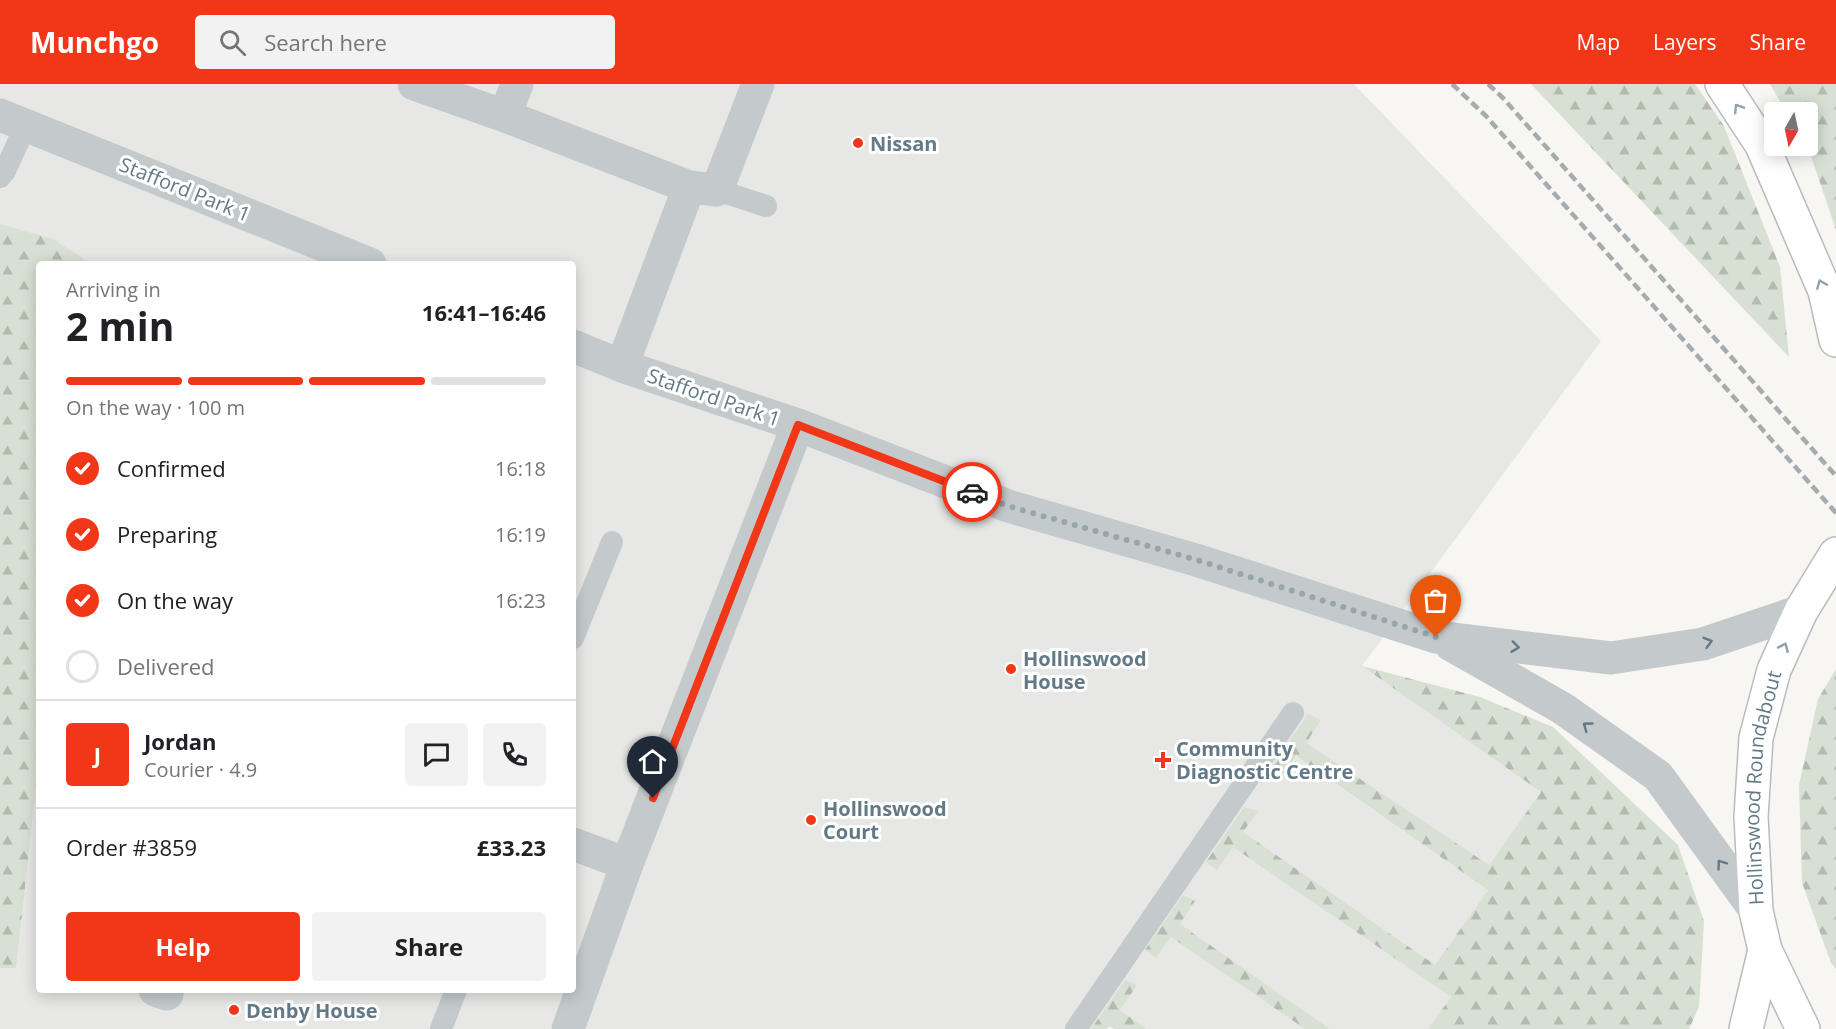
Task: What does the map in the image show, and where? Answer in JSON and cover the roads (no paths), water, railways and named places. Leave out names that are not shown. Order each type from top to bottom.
[{"type":"main road","points":[[1722,84],[1762,145],[1825,291],[1836,340]]},
{"type":"main road","name":"Hollinswood Roundabout","points":[[1803,1029],[1765,950],[1756,911],[1751,817],[1756,738],[1774,670],[1808,599],[1836,554]]},
{"type":"main road","points":[[1746,1029],[1765,950]]},
{"type":"street","points":[[414,84],[703,189]]},
{"type":"street","points":[[505,116],[517,84]]},
{"type":"street","points":[[622,366],[703,189],[758,84]]},
{"type":"street","name":"Stafford Park 1","points":[[13,120],[363,261]]},
{"type":"street","name":"Stafford Park 1","points":[[576,347],[622,366],[798,425],[1008,506],[1197,560],[1436,637]]},
{"type":"street","points":[[568,1029],[627,864],[798,425]]},
{"type":"street","points":[[1436,637],[1611,658],[1703,644],[1808,599]]},
{"type":"street","points":[[1436,637],[1562,708],[1658,776],[1756,911]]},
{"type":"street","points":[[576,845],[627,864]]},
{"type":"lane","points":[[0,177],[5,171],[13,120]]},
{"type":"lane","points":[[703,189],[766,206]]},
{"type":"lane","points":[[576,631],[612,542]]},
{"type":"lane","points":[[1076,1029],[1293,714]]},
{"type":"lane","points":[[441,1029],[455,993]]},
{"type":"railway","points":[[1452,84],[1486,116],[1836,513]]},
{"type":"railway","points":[[1488,84],[1503,98],[1836,476]]},
{"type":"place","name":"Nissan","points":[[858,143]]},
{"type":"place","name":"Hollinswood House","points":[[1011,669]]},
{"type":"place","name":"Community Diagnostic Centre","points":[[1163,760]]},
{"type":"place","name":"Hollinswood Court","points":[[811,820]]},
{"type":"place","name":"Denby House","points":[[234,1010]]}]
